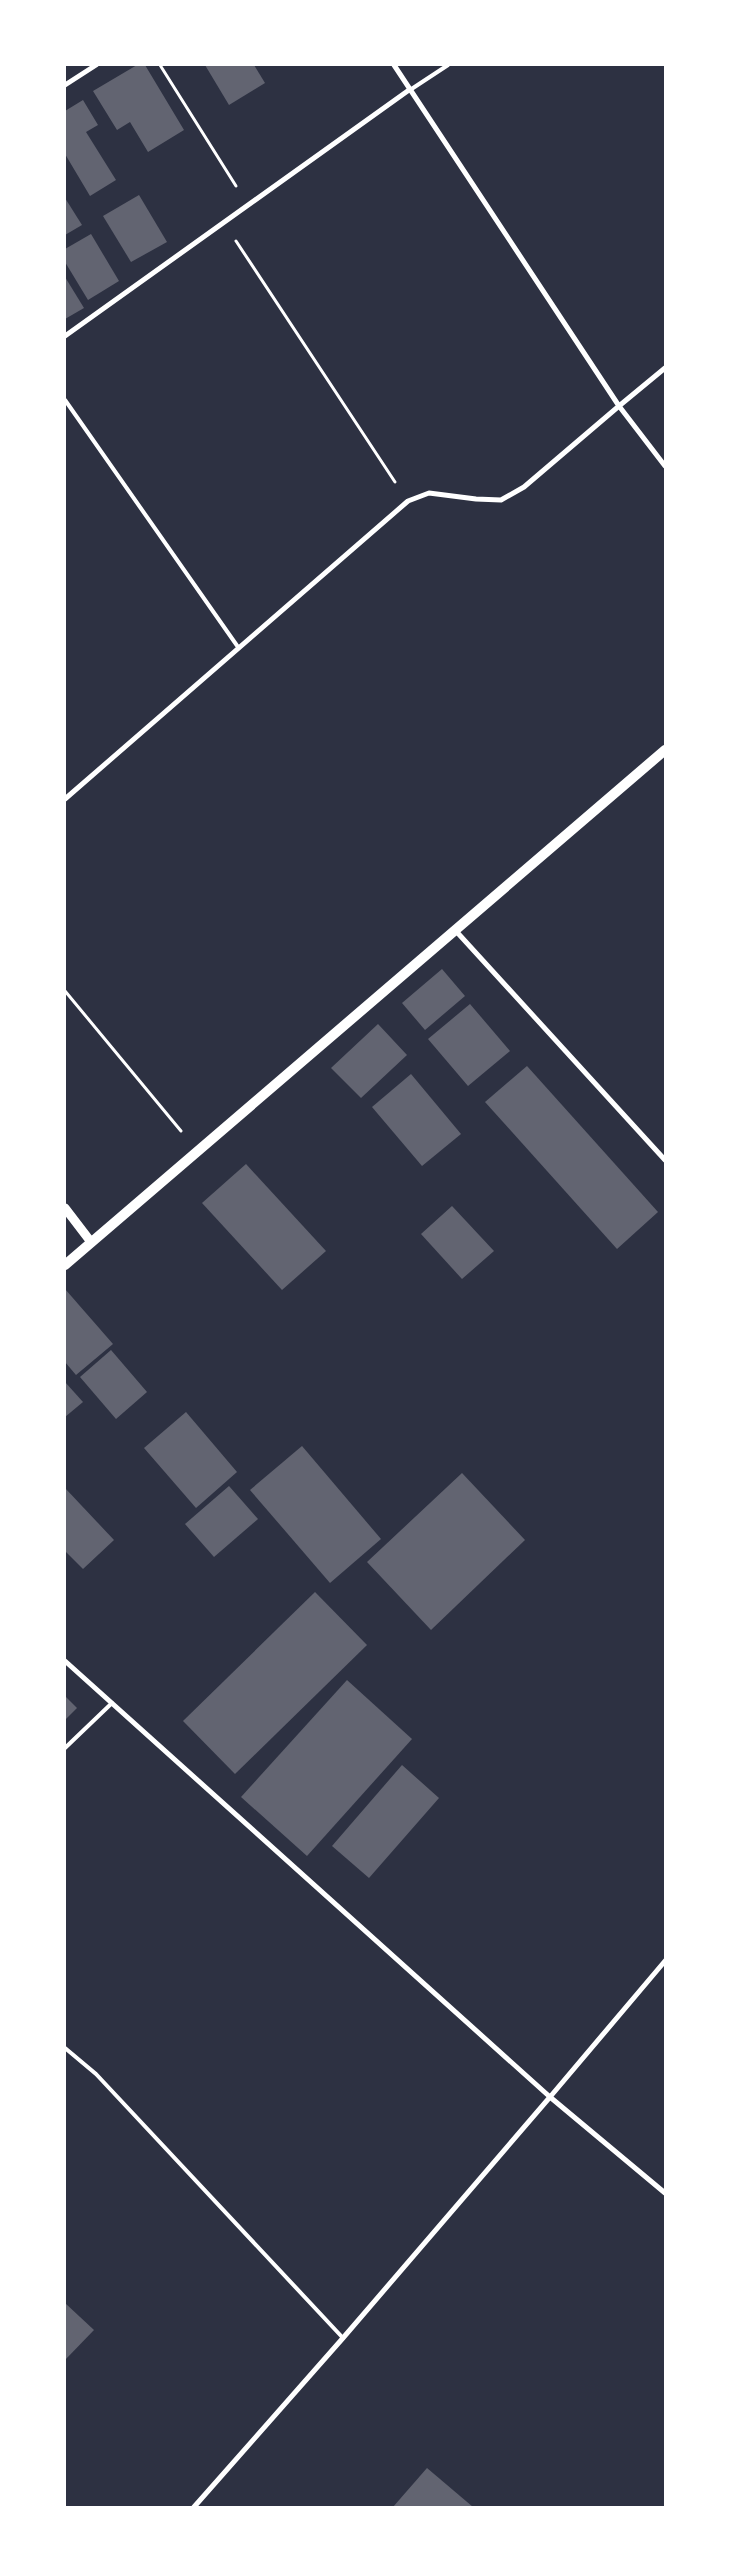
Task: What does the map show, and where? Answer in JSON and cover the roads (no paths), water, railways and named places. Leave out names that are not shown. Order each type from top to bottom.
[{"type":"main road","points":[[65,1265],[665,750]]},
{"type":"street","points":[[65,85],[96,65]]},
{"type":"street","points":[[394,65],[619,406],[665,466]]},
{"type":"street","points":[[65,336],[409,90]]},
{"type":"street","points":[[65,799],[408,501],[429,493],[501,500],[524,487],[665,368]]},
{"type":"street","points":[[454,930],[665,1159]]},
{"type":"street","points":[[65,1208],[91,1242]]},
{"type":"street","points":[[65,1661],[550,2097],[665,2193]]},
{"type":"street","points":[[194,2507],[343,2338],[665,1961]]},
{"type":"lane","points":[[409,90],[448,65]]},
{"type":"lane","points":[[65,400],[238,647]]},
{"type":"lane","points":[[65,1748],[112,1703]]},
{"type":"lane","points":[[65,2048],[96,2074],[343,2338]]}]
